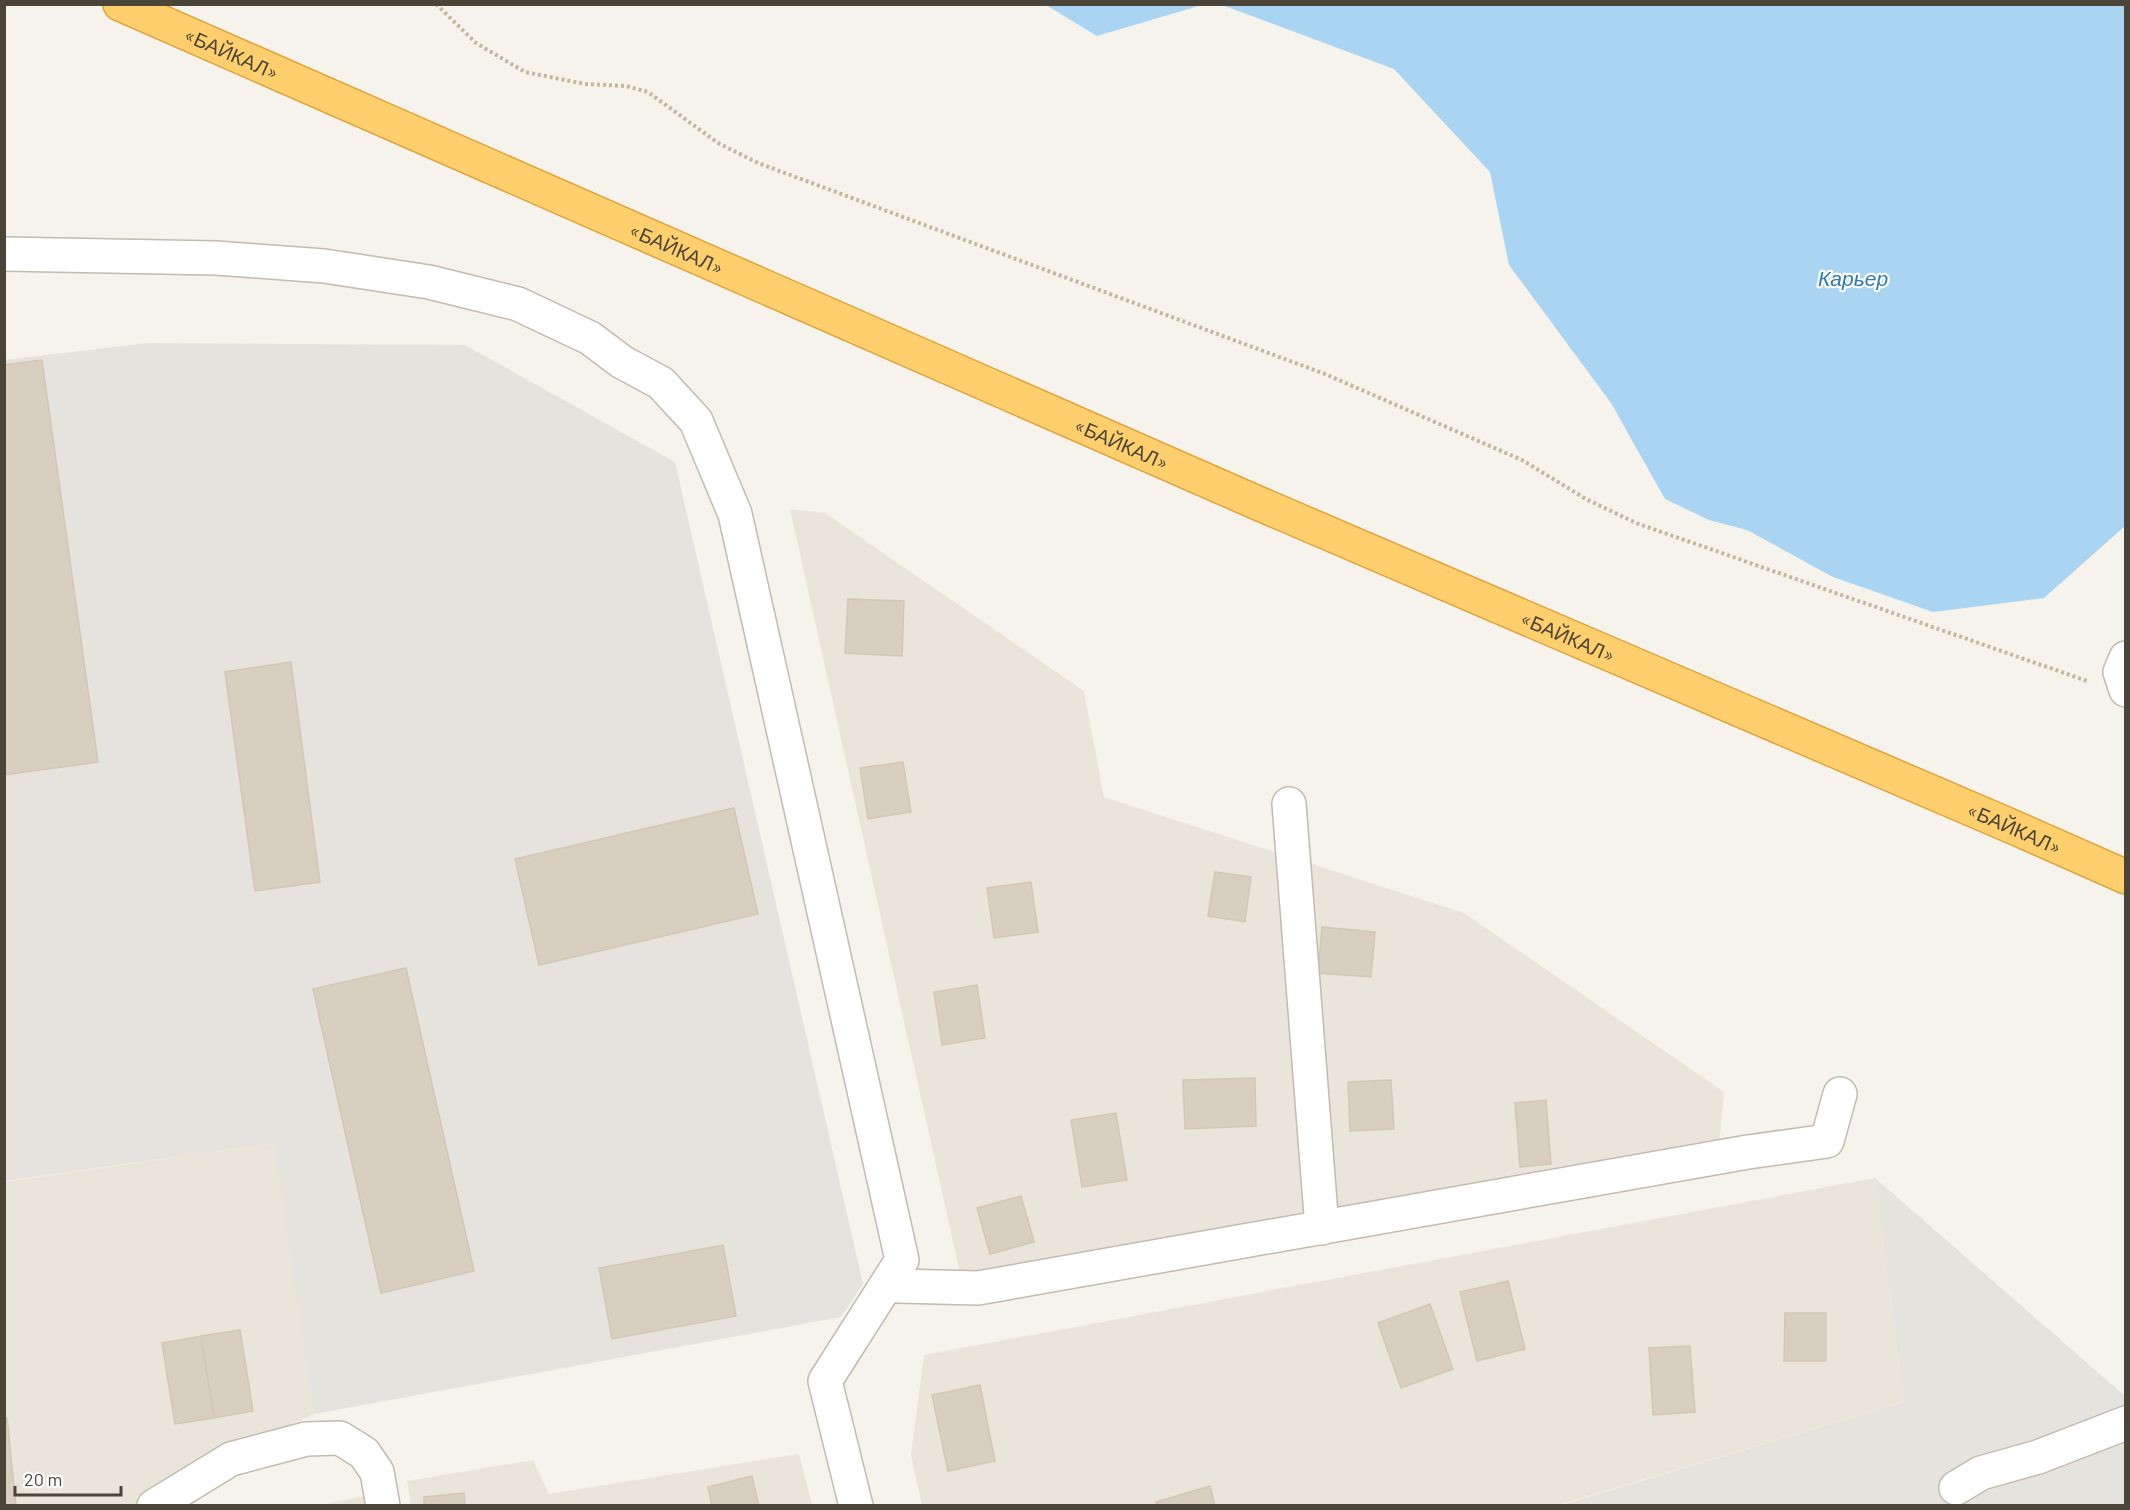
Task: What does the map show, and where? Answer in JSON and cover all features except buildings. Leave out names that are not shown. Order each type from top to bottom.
[{"type":"highway","name":"«БАЙКАЛ»","points":[[120,4],[1260,504],[2126,877]]},
{"type":"street","points":[[4,254],[216,258],[324,266],[429,282],[518,304],[590,338],[622,362],[661,383],[696,422],[735,514],[898,1286],[978,1288],[1748,1152],[1827,1141],[1840,1094]]},
{"type":"street","points":[[2126,658],[2120,672],[2126,690]]},
{"type":"street","points":[[1289,804],[1322,1228]]},
{"type":"street","points":[[856,1506],[825,1381],[895,1272]]},
{"type":"street","points":[[1956,1488],[1981,1473],[2038,1457],[2126,1424]]},
{"type":"street","points":[[154,1506],[231,1459],[306,1439],[340,1438],[364,1453],[377,1472],[383,1506]]},
{"type":"path","points":[[436,4],[476,43],[525,72],[585,84],[626,87],[648,92],[718,143],[758,163],[1325,374],[1522,460],[1586,499],[1635,523],[2092,683]]},
{"type":"shaded area","points":[[148,343],[465,345],[675,462],[863,1284],[841,1317],[314,1414],[275,1143],[5,1181],[4,360]]},
{"type":"shaded area","points":[[790,509],[825,513],[1084,691],[1104,797],[1464,913],[1724,1092],[1718,1158],[961,1278]]},
{"type":"shaded area","points":[[276,1143],[314,1414],[218,1458],[143,1505],[5,1505],[4,1182]]},
{"type":"shaded area","points":[[1875,1178],[1904,1402],[1558,1505],[922,1505],[911,1455],[924,1355]]},
{"type":"shaded area","points":[[1875,1178],[2125,1396],[2125,1505],[1558,1506],[1904,1402]]},
{"type":"shaded area","points":[[799,1454],[812,1505],[411,1505],[407,1481],[533,1460],[549,1494]]},
{"type":"shaded area","points":[[365,1496],[366,1505],[315,1506]]},
{"type":"water","points":[[1046,5],[1202,5],[1097,36]]},
{"type":"water","name":"Карьер","points":[[1222,5],[2125,5],[2125,526],[2044,598],[1933,612],[1833,577],[1747,530],[1709,520],[1665,499],[1611,403],[1509,265],[1490,172],[1394,69]]}]
